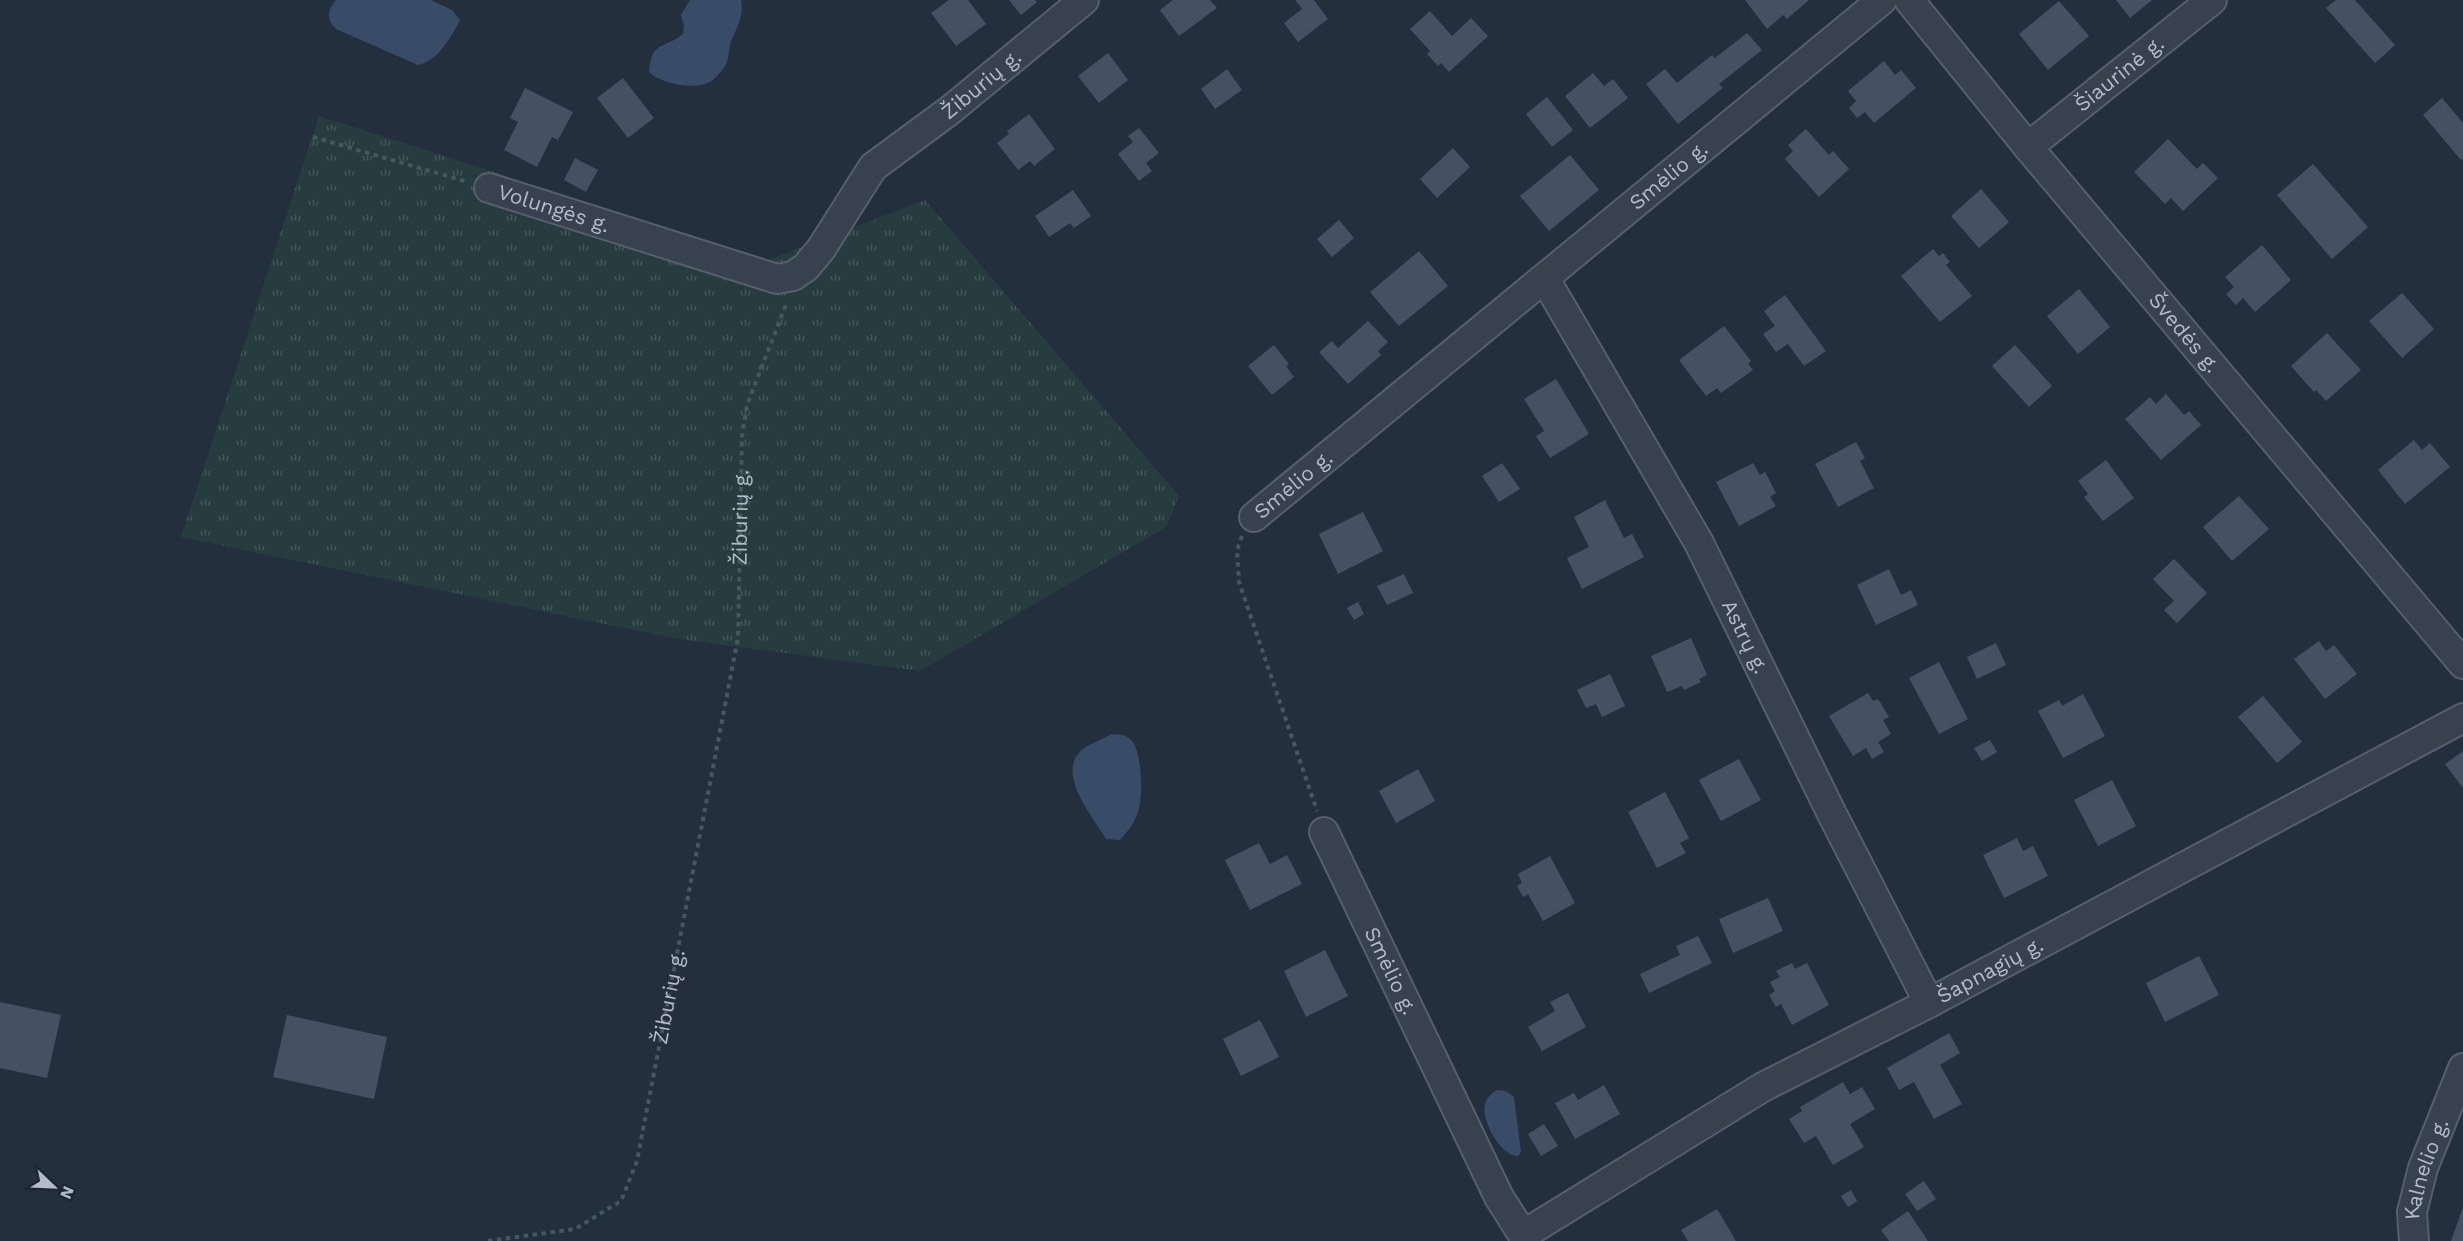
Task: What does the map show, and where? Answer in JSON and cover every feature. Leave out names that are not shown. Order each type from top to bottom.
[{"type":"street","name":"Žiburių g.","points":[[793,276],[806,267],[821,249],[873,167],[949,111],[1083,0]]},
{"type":"street","name":"Smėlio g.","points":[[1254,517],[1882,0]]},
{"type":"street","name":"Švedės g.","points":[[1909,0],[2028,147],[2463,664]]},
{"type":"street","name":"Šiaurinė g.","points":[[2028,147],[2212,0]]},
{"type":"street","name":"Volungės g.","points":[[489,188],[777,279],[793,276]]},
{"type":"street","name":"Astrų g.","points":[[1545,279],[1699,543],[1831,812],[1929,1003]]},
{"type":"street","name":"Šapnagių g.","points":[[1523,1235],[1764,1087],[1929,1003],[2463,718]]},
{"type":"street","name":"Smėlio g.","points":[[1324,832],[1499,1197],[1523,1235]]},
{"type":"street","name":"Kalnelio g.","points":[[2414,1241],[2412,1212],[2423,1168],[2463,1068]]},
{"type":"path","name":"Volungės g.","points":[[313,137],[489,188]]},
{"type":"path","name":"Žiburių g.","points":[[488,1241],[575,1229],[621,1201],[637,1161],[738,638],[742,436],[747,405],[788,297],[793,276]]},
{"type":"path","name":"Smėlio g.","points":[[1254,517],[1242,536],[1237,550],[1239,582],[1324,832]]},
{"type":"green space","points":[[319,116],[769,260],[925,200],[1179,496],[1166,527],[920,671],[678,639],[181,537]]},
{"type":"water","points":[[336,0],[431,0],[452,10],[460,20],[438,53],[432,59],[418,65],[336,29],[329,15]]},
{"type":"water","points":[[690,0],[741,0],[742,5],[740,20],[725,66],[711,81],[699,85],[668,82],[649,72],[652,55],[656,50],[683,34],[684,26],[681,15]]},
{"type":"water","points":[[1112,734],[1126,736],[1134,744],[1140,772],[1141,792],[1138,813],[1120,840],[1106,839],[1085,807],[1074,782],[1073,770],[1075,759],[1083,749]]},
{"type":"water","points":[[1497,1090],[1506,1091],[1514,1097],[1521,1152],[1518,1156],[1505,1151],[1489,1128],[1486,1119],[1486,1103],[1489,1096]]},
{"type":"building","points":[[949,0],[968,0],[986,24],[956,46],[931,13]]},
{"type":"building","points":[[1009,0],[1035,0],[1037,2],[1021,15]]},
{"type":"building","points":[[1173,0],[1210,0],[1217,8],[1179,36],[1160,10]]},
{"type":"building","points":[[1295,0],[1314,0],[1328,19],[1298,42],[1284,23],[1302,9]]},
{"type":"building","points":[[1745,0],[1809,0],[1787,19],[1783,15],[1767,29]]},
{"type":"building","points":[[2116,0],[2152,0],[2130,18]]},
{"type":"building","points":[[2336,0],[2355,0],[2395,45],[2375,63],[2326,8]]},
{"type":"building","points":[[2059,1],[2089,36],[2048,70],[2019,34]]},
{"type":"building","points":[[1430,11],[1452,36],[1471,18],[1488,36],[1449,72],[1441,63],[1438,66],[1427,54],[1430,51],[1410,29]]},
{"type":"building","points":[[1747,33],[1762,50],[1719,84],[1723,88],[1678,124],[1646,84],[1665,69],[1677,83],[1712,55],[1715,58]]},
{"type":"building","points":[[1108,53],[1128,80],[1099,103],[1078,76]]},
{"type":"building","points":[[1884,61],[1895,75],[1901,70],[1916,88],[1874,123],[1865,112],[1857,118],[1849,108],[1856,101],[1848,91]]},
{"type":"building","points":[[1227,69],[1242,90],[1215,109],[1201,89]]},
{"type":"building","points":[[1593,73],[1604,86],[1613,79],[1628,98],[1590,128],[1565,96]]},
{"type":"building","points":[[623,78],[654,118],[628,138],[597,98]]},
{"type":"building","points":[[525,88],[573,112],[558,140],[552,137],[537,167],[504,150],[518,122],[510,118]]},
{"type":"building","points":[[1547,97],[1573,130],[1552,147],[1526,114]]},
{"type":"building","points":[[2442,98],[2463,123],[2463,158],[2461,160],[2423,115]]},
{"type":"building","points":[[1029,114],[1055,149],[1034,166],[1030,161],[1018,170],[997,143],[1009,134],[1007,131]]},
{"type":"building","points":[[1139,128],[1159,153],[1146,163],[1152,171],[1139,181],[1118,154],[1133,142],[1128,136]]},
{"type":"building","points":[[1806,129],[1829,155],[1833,151],[1849,169],[1819,197],[1785,159],[1793,151],[1788,145]]},
{"type":"building","points":[[2168,139],[2197,169],[2203,163],[2218,178],[2183,211],[2171,198],[2165,204],[2134,172]]},
{"type":"building","points":[[1453,148],[1470,167],[1437,198],[1420,179]]},
{"type":"building","points":[[1570,155],[1599,190],[1549,231],[1520,196]]},
{"type":"building","points":[[575,158],[598,170],[586,192],[564,180]]},
{"type":"building","points":[[2313,164],[2368,227],[2332,259],[2277,195]]},
{"type":"building","points":[[1981,189],[2009,222],[1979,248],[1951,216]]},
{"type":"building","points":[[1073,190],[1091,216],[1074,228],[1070,223],[1049,237],[1035,216]]},
{"type":"building","points":[[1339,220],[1354,238],[1332,257],[1317,239]]},
{"type":"building","points":[[2262,245],[2291,280],[2255,312],[2243,298],[2236,305],[2226,294],[2234,287],[2225,277]]},
{"type":"building","points":[[1933,249],[1939,256],[1943,253],[1950,262],[1946,265],[1972,296],[1940,322],[1901,276]]},
{"type":"building","points":[[1419,251],[1448,286],[1399,326],[1370,292]]},
{"type":"building","points":[[2079,289],[2110,327],[2078,354],[2047,316]]},
{"type":"building","points":[[2402,293],[2434,329],[2402,358],[2369,321]]},
{"type":"building","points":[[1785,295],[1826,351],[1804,366],[1788,344],[1776,352],[1763,334],[1775,326],[1764,311]]},
{"type":"building","points":[[1368,321],[1388,342],[1378,351],[1381,355],[1348,384],[1319,352],[1332,341],[1338,348]]},
{"type":"building","points":[[1724,326],[1751,361],[1748,364],[1753,370],[1721,393],[1717,388],[1706,396],[1679,360]]},
{"type":"building","points":[[2327,333],[2361,370],[2326,401],[2316,390],[2314,392],[2291,366]]},
{"type":"building","points":[[1274,345],[1289,364],[1286,366],[1294,377],[1272,395],[1248,366]]},
{"type":"building","points":[[2015,345],[2052,386],[2029,407],[1992,366]]},
{"type":"building","points":[[1556,379],[1589,434],[1550,458],[1536,436],[1544,431],[1524,399]]},
{"type":"building","points":[[2166,394],[2184,415],[2189,411],[2201,425],[2161,460],[2125,419],[2150,397],[2156,404]]},
{"type":"building","points":[[2414,440],[2422,450],[2430,443],[2450,467],[2405,504],[2378,470]]},
{"type":"building","points":[[1856,442],[1865,458],[1860,461],[1874,488],[1838,507],[1815,464]]},
{"type":"building","points":[[2106,460],[2134,498],[2103,521],[2084,497],[2088,494],[2078,481]]},
{"type":"building","points":[[1502,463],[1520,489],[1499,502],[1482,476]]},
{"type":"building","points":[[1753,463],[1760,475],[1765,472],[1776,493],[1770,497],[1776,506],[1739,526],[1716,482]]},
{"type":"building","points":[[2239,496],[2269,529],[2232,561],[2203,527]]},
{"type":"building","points":[[1605,500],[1624,538],[1632,534],[1644,557],[1582,589],[1567,558],[1589,547],[1574,517]]},
{"type":"building","points":[[1363,512],[1383,551],[1338,574],[1319,534]]},
{"type":"building","points":[[2174,559],[2207,593],[2177,623],[2164,610],[2174,601],[2153,579]]},
{"type":"building","points":[[1889,569],[1901,595],[1911,590],[1918,605],[1876,625],[1857,585]]},
{"type":"building","points":[[1404,574],[1413,593],[1387,605],[1377,586]]},
{"type":"building","points":[[1358,602],[1364,614],[1354,620],[1347,608]]},
{"type":"building","points":[[1691,638],[1707,675],[1699,679],[1701,682],[1684,690],[1682,686],[1667,692],[1651,656]]},
{"type":"building","points":[[2319,641],[2326,651],[2334,645],[2357,674],[2325,699],[2294,659]]},
{"type":"building","points":[[1996,643],[2006,665],[1977,679],[1967,657]]},
{"type":"building","points":[[1939,662],[1968,719],[1939,734],[1909,678]]},
{"type":"building","points":[[1610,674],[1625,706],[1602,717],[1596,704],[1586,708],[1577,690]]},
{"type":"building","points":[[1868,693],[1873,701],[1878,699],[1889,717],[1883,720],[1891,734],[1878,742],[1884,752],[1872,759],[1866,748],[1853,756],[1829,716]]},
{"type":"building","points":[[2083,694],[2105,736],[2063,758],[2038,711],[2059,700],[2062,706]]},
{"type":"building","points":[[2263,696],[2302,742],[2277,763],[2238,717]]},
{"type":"building","points":[[1990,740],[1997,752],[1982,761],[1974,748]]},
{"type":"building","points":[[2463,751],[2463,788],[2445,764]]},
{"type":"building","points":[[1739,759],[1761,800],[1721,821],[1699,780]]},
{"type":"building","points":[[1418,769],[1435,801],[1396,823],[1379,791]]},
{"type":"building","points":[[2112,780],[2136,826],[2098,846],[2074,800]]},
{"type":"building","points":[[1665,792],[1689,838],[1680,843],[1686,853],[1657,868],[1628,812]]},
{"type":"building","points":[[2017,838],[2023,851],[2033,846],[2048,876],[2004,898],[1983,855]]},
{"type":"building","points":[[1259,843],[1270,864],[1287,855],[1302,884],[1250,910],[1225,860]]},
{"type":"building","points":[[1550,856],[1575,903],[1543,921],[1528,894],[1523,897],[1517,886],[1522,883],[1518,874]]},
{"type":"building","points":[[1768,898],[1783,931],[1733,953],[1719,919]]},
{"type":"building","points":[[1698,936],[1712,963],[1649,993],[1640,974],[1680,955],[1676,946]]},
{"type":"building","points":[[1325,950],[1348,996],[1306,1017],[1284,971]]},
{"type":"building","points":[[2199,956],[2219,995],[2165,1022],[2146,983]]},
{"type":"building","points":[[1792,963],[1795,969],[1807,963],[1829,1005],[1792,1025],[1781,1004],[1776,1007],[1769,995],[1775,991],[1770,982],[1780,977],[1776,971]]},
{"type":"building","points":[[1568,993],[1586,1027],[1542,1051],[1528,1027],[1555,1011],[1550,1002]]},
{"type":"building","points":[[0,1002],[61,1015],[47,1078],[0,1068]]},
{"type":"building","points":[[287,1015],[387,1037],[374,1099],[273,1077]]},
{"type":"building","points":[[1260,1020],[1279,1057],[1241,1076],[1223,1039]]},
{"type":"building","points":[[1949,1033],[1960,1053],[1940,1065],[1962,1104],[1934,1119],[1914,1082],[1899,1090],[1887,1068]]},
{"type":"building","points":[[1843,1082],[1850,1094],[1862,1087],[1875,1109],[1850,1124],[1864,1147],[1833,1165],[1816,1136],[1804,1143],[1789,1119],[1802,1111],[1800,1107]]},
{"type":"building","points":[[1604,1085],[1620,1114],[1575,1139],[1555,1103],[1574,1093],[1578,1100]]},
{"type":"building","points":[[1544,1124],[1558,1146],[1541,1156],[1528,1134]]},
{"type":"building","points":[[1924,1181],[1936,1199],[1917,1211],[1905,1194]]},
{"type":"building","points":[[1851,1190],[1857,1201],[1848,1207],[1841,1196]]},
{"type":"building","points":[[2463,1207],[2463,1241],[2451,1241]]},
{"type":"building","points":[[1717,1209],[1736,1241],[1688,1241],[1681,1230]]},
{"type":"building","points":[[1908,1211],[1928,1241],[1889,1241],[1881,1230]]}]
